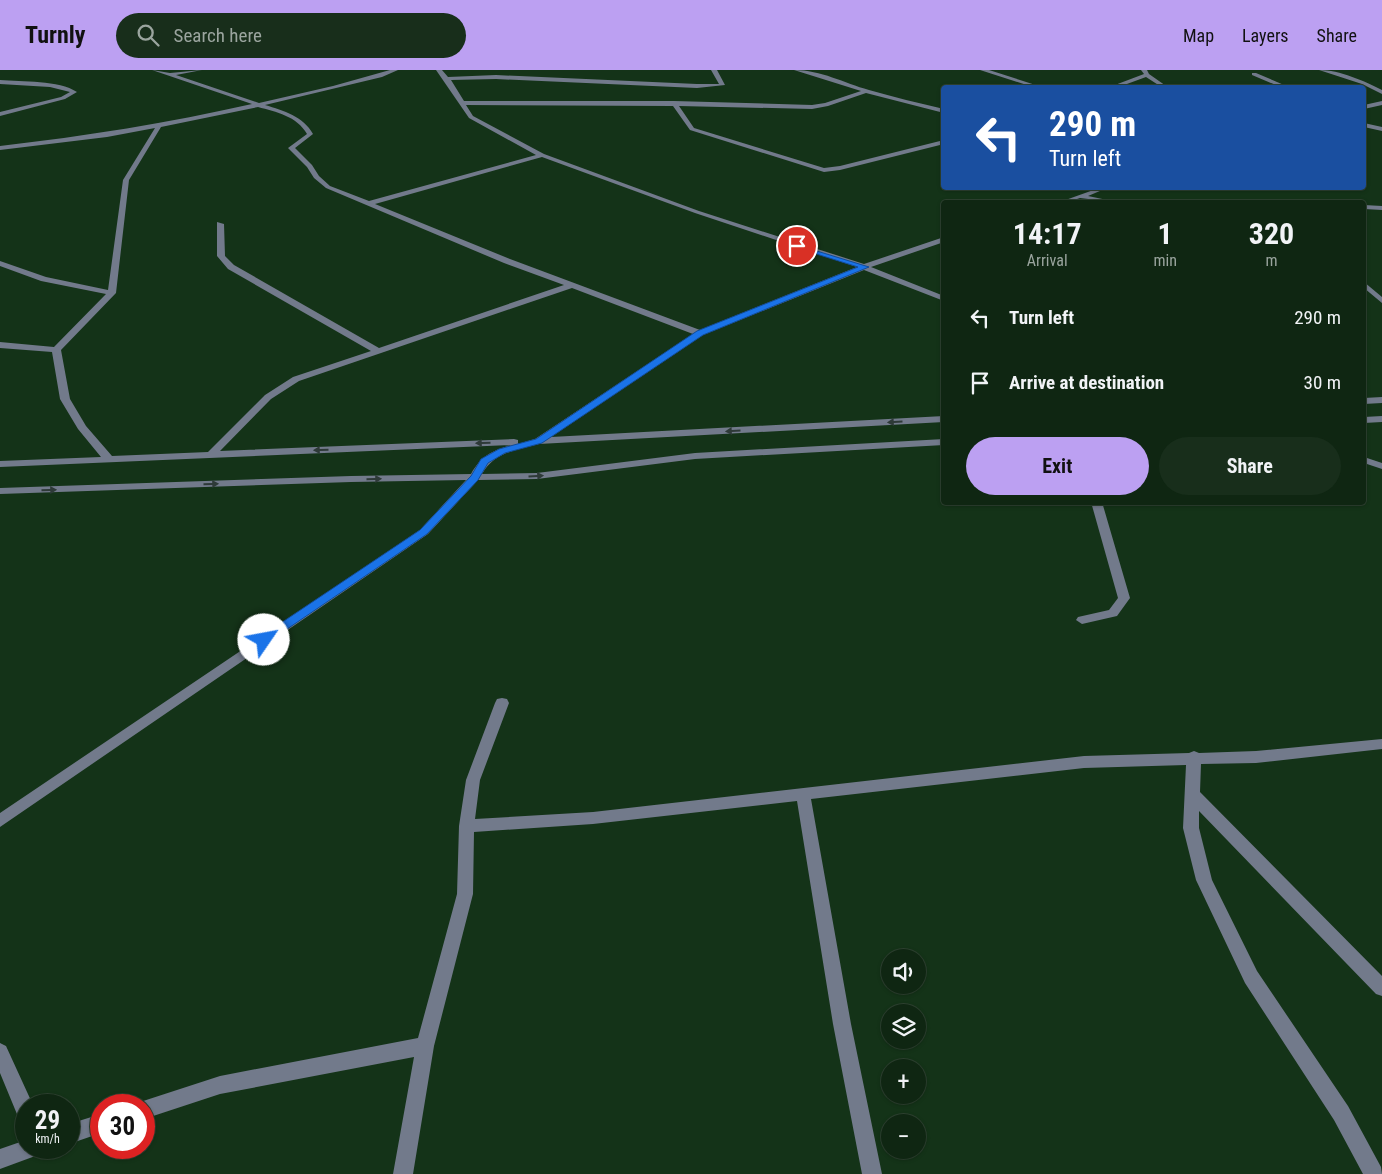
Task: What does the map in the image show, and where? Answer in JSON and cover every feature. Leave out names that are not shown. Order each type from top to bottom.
[{"type":"street","points":[[155,70],[235,98],[261,104],[305,125],[310,134],[291,148],[310,166],[316,178],[328,187],[572,285],[700,333]]},
{"type":"street","points":[[170,75],[199,70]]},
{"type":"street","points":[[0,148],[159,126],[380,76],[395,70]]},
{"type":"street","points":[[439,70],[447,79],[470,117],[542,155],[706,215],[865,267],[941,299]]},
{"type":"street","points":[[578,70],[579,80]]},
{"type":"street","points":[[447,79],[496,77],[697,86],[722,85],[714,70]]},
{"type":"street","points":[[797,70],[824,76],[866,91],[941,111]]},
{"type":"street","points":[[983,70],[1033,85]]},
{"type":"street","points":[[1322,70],[1364,83],[1382,92]]},
{"type":"street","points":[[1116,85],[1146,73],[1163,85]]},
{"type":"street","points":[[1254,74],[1282,85]]},
{"type":"street","points":[[0,82],[44,87],[60,86],[74,92],[63,98],[0,114]]},
{"type":"street","points":[[462,103],[674,103],[812,106],[826,105],[866,91]]},
{"type":"street","points":[[674,103],[692,129],[824,170],[840,168],[941,143]]},
{"type":"street","points":[[1366,107],[1382,103]]},
{"type":"street","points":[[1366,125],[1382,128]]},
{"type":"street","points":[[56,350],[112,293],[126,180],[159,126]]},
{"type":"street","points":[[0,143],[10,146]]},
{"type":"street","points":[[367,204],[542,155]]},
{"type":"street","points":[[1071,200],[1099,190]]},
{"type":"street","points":[[1083,197],[1099,200]]},
{"type":"street","points":[[1366,207],[1382,208]]},
{"type":"street","points":[[220,224],[221,256],[231,267],[376,350]]},
{"type":"street","points":[[0,821],[424,532],[474,478],[484,461],[502,451],[539,441],[700,333],[865,267],[941,240]]},
{"type":"street","points":[[0,263],[44,278],[112,293]]},
{"type":"street","points":[[212,454],[268,397],[296,378],[572,285]]},
{"type":"street","points":[[1366,286],[1382,301]]},
{"type":"street","points":[[0,345],[56,350]]},
{"type":"street","points":[[56,350],[65,399],[82,427],[108,458]]},
{"type":"street","points":[[1366,400],[1382,400]]},
{"type":"street","points":[[1366,420],[1382,419]]},
{"type":"street","points":[[0,464],[539,441],[941,420]]},
{"type":"street","points":[[0,492],[351,479],[537,476],[695,456],[941,442]]},
{"type":"street","points":[[1366,461],[1382,466]]},
{"type":"street","points":[[1082,620],[1113,613],[1124,598],[1097,505]]},
{"type":"street","points":[[403,1174],[425,1046],[465,894],[467,826],[473,780],[502,703]]},
{"type":"street","points":[[467,826],[593,818],[1084,762],[1194,757],[1256,757],[1382,744]]},
{"type":"street","points":[[1194,757],[1191,828],[1204,880],[1251,978],[1341,1113],[1374,1174]]},
{"type":"street","points":[[803,794],[842,1024],[872,1174]]},
{"type":"street","points":[[1193,795],[1382,988]]},
{"type":"street","points":[[155,1106],[220,1085],[425,1046]]},
{"type":"street","points":[[0,1052],[18,1094]]},
{"type":"street","points":[[0,1159],[15,1154]]},
{"type":"route","points":[[264,640],[424,532],[474,478],[484,461],[502,451],[539,441],[700,333],[865,267],[797,246]]}]
